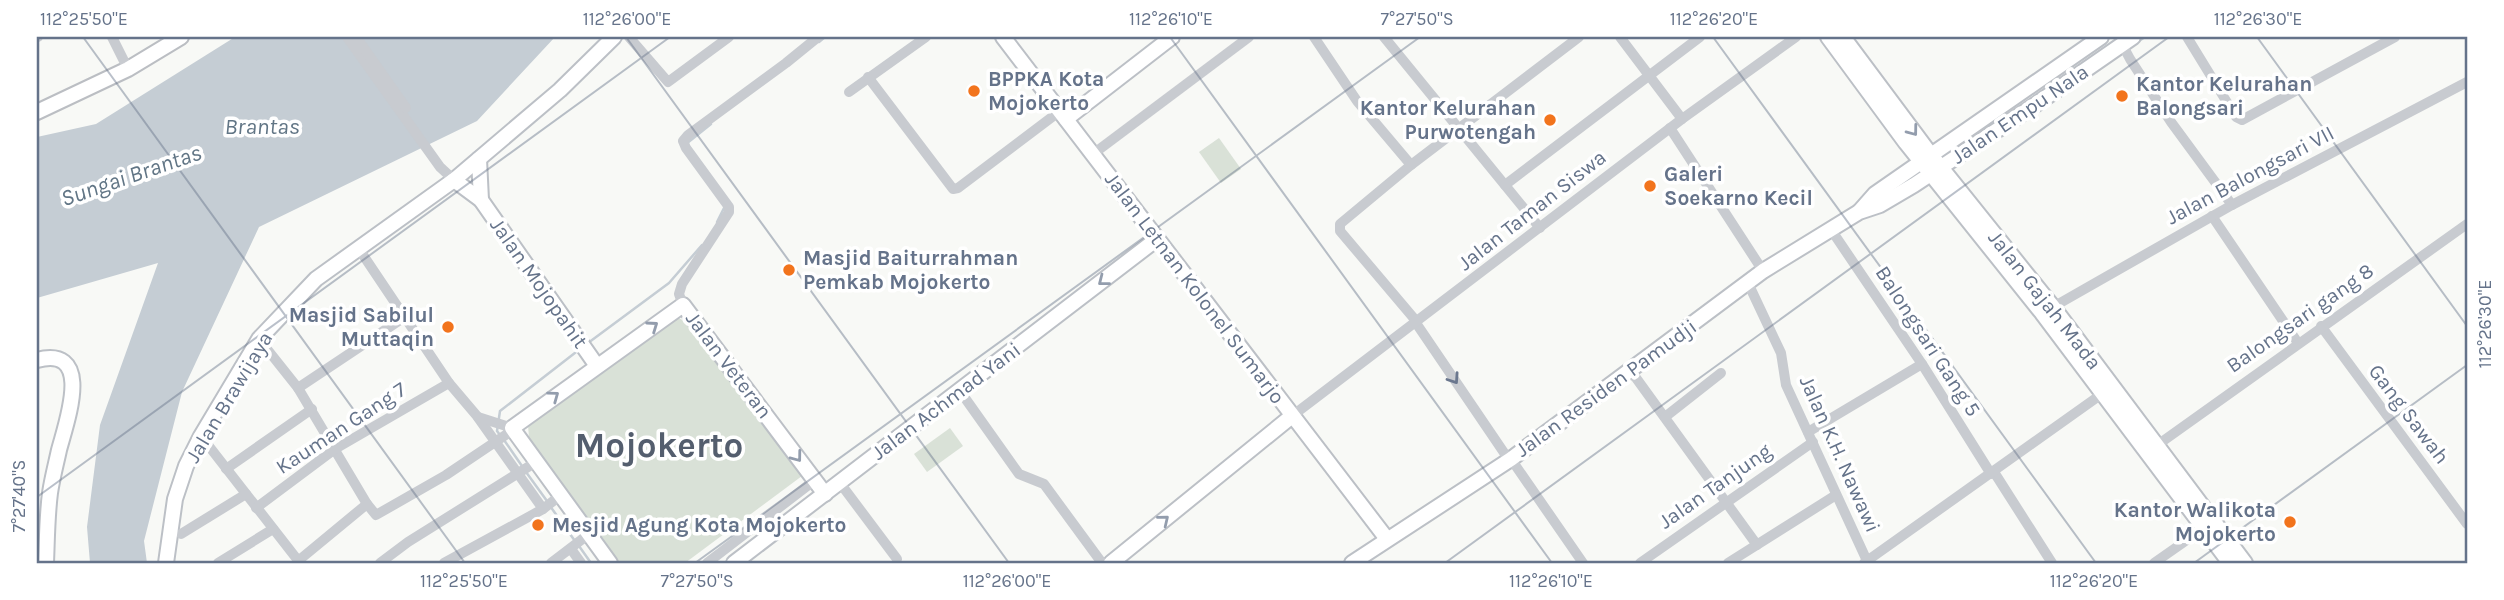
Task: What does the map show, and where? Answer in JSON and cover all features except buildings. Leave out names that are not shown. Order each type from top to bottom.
[{"type":"main road","points":[[37,112],[128,69],[181,37]]},
{"type":"main road","name":"Jalan Brawijaya","points":[[166,563],[175,499],[186,466],[259,339],[316,279],[359,249],[447,171],[479,159],[560,90],[614,37]]},
{"type":"main road","name":"Jalan Letnan Kolonel Sumarjo","points":[[1003,37],[1387,539]]},
{"type":"main road","points":[[1063,115],[1172,37]]},
{"type":"main road","name":"Jalan Gajah Mada","points":[[1828,37],[1926,158],[2053,307],[2107,391]]},
{"type":"main road","name":"Jalan Gajah Mada","points":[[1843,37],[1926,158]]},
{"type":"main road","name":"Jalan Empu Nala","points":[[1926,158],[2101,37]]},
{"type":"main road","name":"Jalan Empu Nala","points":[[1936,170],[2127,40]]},
{"type":"main road","name":"Jalan Residen Pamudji","points":[[1352,563],[1510,459],[1763,271],[1859,212],[1875,194],[1926,158]]},
{"type":"main road","name":"Jalan Mojopahit","points":[[479,159],[481,200]]},
{"type":"main road","name":"Jalan Gajah Mada","points":[[1936,170],[2042,313],[2245,563]]},
{"type":"main road","name":"Jalan Residen Pamudji","points":[[1859,212],[1880,205],[1936,170]]},
{"type":"main road","name":"Jalan Mojopahit","points":[[447,171],[481,200],[593,360]]},
{"type":"main road","name":"Jalan Achmad Yani","points":[[734,563],[1157,239]]},
{"type":"main road","name":"Jalan Veteran","points":[[505,433],[593,360],[681,299],[825,494]]},
{"type":"main road","points":[[37,360],[56,359],[69,369],[73,382],[69,414],[50,492],[46,563]]},
{"type":"main road","points":[[1111,563],[1292,416]]},
{"type":"main road","points":[[505,433],[525,469],[578,543],[610,563]]},
{"type":"main road","name":"Jalan Gajah Mada","points":[[2159,456],[2204,528],[2230,563]]},
{"type":"street","points":[[112,37],[128,69]]},
{"type":"street","points":[[347,37],[447,171]]},
{"type":"street","points":[[356,37],[447,171]]},
{"type":"street","points":[[628,37],[668,82],[729,37]]},
{"type":"street","points":[[681,299],[682,284],[729,212],[685,148],[684,141],[688,135],[778,70],[818,37]]},
{"type":"street","points":[[849,92],[926,37]]},
{"type":"street","points":[[1093,155],[1250,37]]},
{"type":"street","points":[[1314,37],[1357,101],[1410,165]]},
{"type":"street","points":[[1384,37],[1540,228]]},
{"type":"street","points":[[1579,37],[1410,165],[1338,227],[1417,322],[1583,563]]},
{"type":"street","points":[[1620,37],[1682,119]]},
{"type":"street","points":[[1505,185],[1700,37]]},
{"type":"street","name":"Jalan Taman Siswa","points":[[1292,416],[1670,128],[1796,37]]},
{"type":"street","points":[[2187,37],[2240,120],[2395,37]]},
{"type":"street","points":[[2127,40],[2171,122],[2232,205]]},
{"type":"street","points":[[868,77],[953,189],[1063,115]]},
{"type":"street","name":"Jalan Balongsari VII","points":[[2053,307],[2232,205],[2467,82]]},
{"type":"street","points":[[1670,128],[1763,271]]},
{"type":"street","points":[[2212,216],[2298,343]]},
{"type":"street","name":"Balongsari gang 8","points":[[2159,456],[2298,343],[2467,224]]},
{"type":"street","name":"Balongsari Gang 5","points":[[1832,231],[2052,563]]},
{"type":"street","points":[[359,249],[449,383],[477,416],[505,433]]},
{"type":"street","name":"Jalan K.H. Nawawi","points":[[1748,283],[1781,353],[1786,385],[1866,563]]},
{"type":"street","points":[[298,388],[403,318]]},
{"type":"street","name":"Gang Sawah","points":[[2321,326],[2467,524]]},
{"type":"street","points":[[259,339],[312,409],[376,515],[382,514],[505,433]]},
{"type":"street","name":"Jalan Tanjung","points":[[1640,563],[1811,437],[1922,364]]},
{"type":"street","points":[[1631,371],[1757,545]]},
{"type":"street","points":[[1665,417],[1721,373]]},
{"type":"street","name":"Kauman Gang 7","points":[[256,508],[335,449],[449,383]]},
{"type":"street","points":[[960,391],[1019,474],[1044,484],[1102,563]]},
{"type":"street","points":[[1866,563],[2107,391]]},
{"type":"street","points":[[226,469],[312,409]]},
{"type":"street","points":[[444,563],[550,504],[525,469],[505,433],[492,422],[477,416]]},
{"type":"street","points":[[201,436],[299,562],[367,504]]},
{"type":"street","points":[[380,563],[408,542],[525,469]]},
{"type":"street","points":[[706,563],[815,480]]},
{"type":"street","points":[[839,483],[897,559]]},
{"type":"street","points":[[181,534],[246,494]]},
{"type":"street","points":[[1728,563],[1836,495]]},
{"type":"street","points":[[218,563],[273,528]]},
{"type":"street","points":[[2154,563],[2204,528]]},
{"type":"street","points":[[551,563],[578,543],[581,563]]},
{"type":"street","points":[[724,550],[734,563]]},
{"type":"shaded area","points":[[1219,138],[1241,169],[1221,183],[1199,152]]},
{"type":"shaded area","points":[[675,316],[686,322],[802,476],[685,563],[618,563],[529,439],[528,424]]},
{"type":"shaded area","points":[[950,428],[963,446],[927,472],[914,454]]},
{"type":"water","name":"Brantas","points":[[235,37],[555,37],[477,121],[259,227],[182,392],[144,541],[147,563],[90,563],[87,527],[100,425],[158,263],[37,298],[37,137],[96,124]]},
{"type":"waterway","points":[[819,42],[825,37]]},
{"type":"waterway","points":[[2136,43],[2145,37]]},
{"type":"waterway","points":[[686,144],[711,124]]},
{"type":"waterway","points":[[717,222],[725,206]]},
{"type":"waterway","points":[[588,343],[669,283],[702,245]]},
{"type":"waterway","points":[[500,435],[497,431],[500,411],[580,349]]},
{"type":"waterway","points":[[504,440],[522,466]]},
{"type":"waterway","points":[[526,472],[547,501]]},
{"type":"waterway","points":[[550,506],[575,541]]},
{"type":"waterway","points":[[579,546],[591,563]]},
{"type":"place","name":"BPPKA Kota Mojokerto","points":[[974,91]]},
{"type":"place","name":"Kantor Kelurahan Balongsari","points":[[2122,96]]},
{"type":"place","name":"Kantor Kelurahan Purwotengah","points":[[1550,120]]},
{"type":"place","name":"Galeri Soekarno Kecil","points":[[1650,186]]},
{"type":"place","name":"Masjid Baiturrahman Pemkab Mojokerto","points":[[789,270]]},
{"type":"place","name":"Masjid Sabilul Muttaqin","points":[[448,327]]},
{"type":"place","name":"Kantor Walikota Mojokerto","points":[[2290,522]]},
{"type":"place","name":"Mesjid Agung Kota Mojokerto","points":[[538,525]]},
{"type":"district","name":"Mojokerto","points":[[659,445]]},
{"type":"water label","name":"Sungai Brantas","points":[[131,175]]}]
